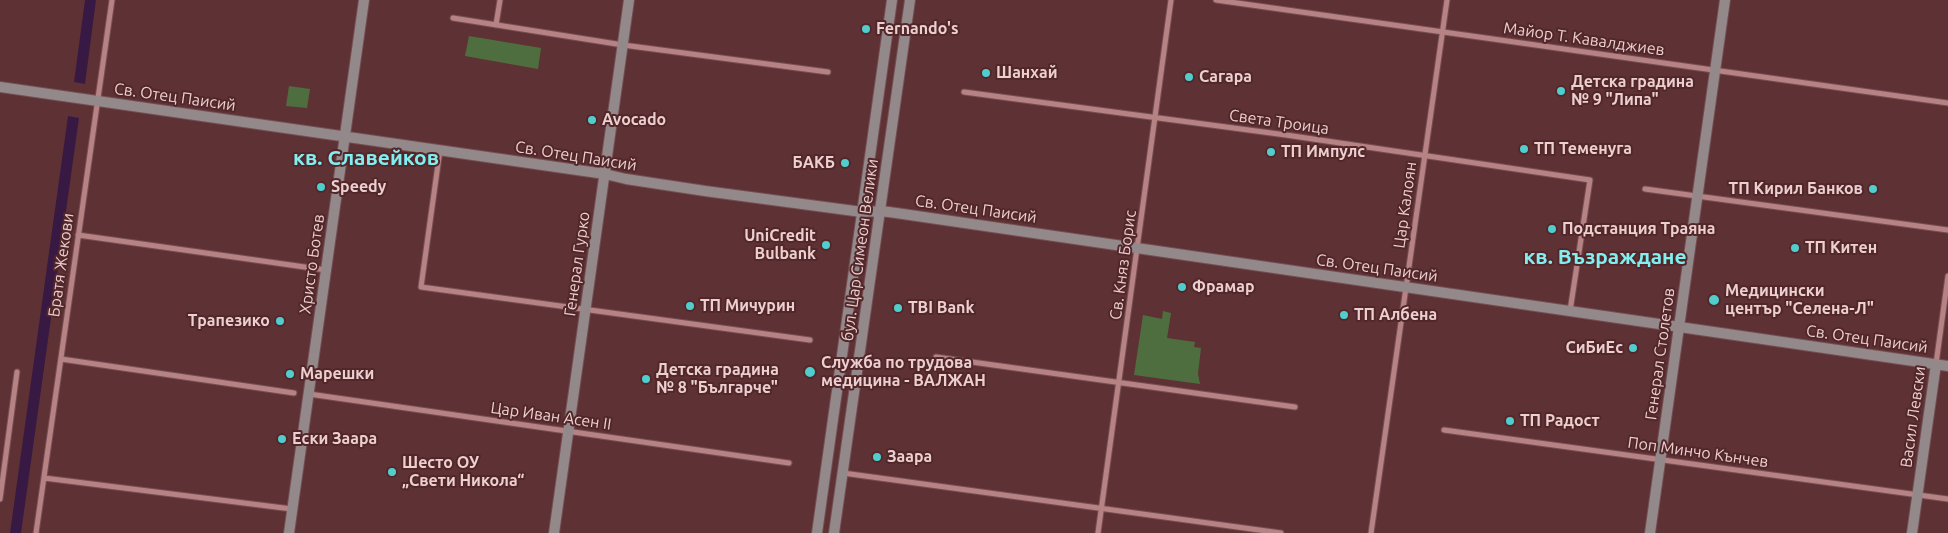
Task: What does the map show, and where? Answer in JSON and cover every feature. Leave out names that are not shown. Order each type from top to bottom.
[{"type":"street","name":"Братя Жекови","points":[[36,533],[112,0]]},
{"type":"street","name":"Христо Ботев","points":[[289,533],[364,0]]},
{"type":"street","points":[[496,25],[500,0]]},
{"type":"street","name":"Генерал Гурко","points":[[554,533],[629,0]]},
{"type":"street","name":"бул. Цар Симеон Велики","points":[[817,533],[892,0]]},
{"type":"street","name":"бул. Цар Симеон Велики","points":[[834,533],[910,0]]},
{"type":"street","name":"Св. Княз Борис","points":[[1098,533],[1171,0]]},
{"type":"street","name":"Майор Т. Кавалджиев","points":[[1216,0],[1948,103]]},
{"type":"street","name":"Цар Калоян","points":[[1371,533],[1447,0]]},
{"type":"street","name":"Генерал Столетов","points":[[1650,533],[1725,0]]},
{"type":"street","points":[[453,18],[623,45],[828,72]]},
{"type":"street","name":"Св. Отец Паисий","points":[[0,87],[605,174],[626,179],[862,212],[880,211],[1948,366]]},
{"type":"street","name":"Света Троица","points":[[964,92],[1424,155],[1590,180],[1570,311]]},
{"type":"street","points":[[440,150],[421,287],[810,340]]},
{"type":"street","points":[[1645,189],[1948,230]]},
{"type":"street","points":[[78,235],[326,270]]},
{"type":"street","name":"Васил Левски","points":[[1912,533],[1948,276]]},
{"type":"street","points":[[936,357],[1295,407]]},
{"type":"street","points":[[61,359],[294,393]]},
{"type":"street","points":[[0,499],[1,479],[16,372]]},
{"type":"street","name":"Цар Иван Асен II","points":[[309,394],[789,463]]},
{"type":"street","name":"Поп Минчо Кънчев","points":[[1444,430],[1948,499]]},
{"type":"street","points":[[843,473],[1280,533]]},
{"type":"street","points":[[44,478],[293,510]]},
{"type":"green space","points":[[469,36],[541,48],[538,69],[465,56]]},
{"type":"green space","points":[[289,86],[310,89],[307,108],[286,106]]},
{"type":"green space","points":[[1163,311],[1171,313],[1167,338],[1195,342],[1194,347],[1201,348],[1198,374],[1200,384],[1134,375],[1143,315],[1162,319]]},
{"type":"shaded area","points":[[85,0],[96,0],[85,84],[74,82]]},
{"type":"shaded area","points":[[68,116],[79,118],[21,533],[10,533]]},
{"type":"place","name":"Fernando's","points":[[866,29]]},
{"type":"place","name":"Шанхай","points":[[986,73]]},
{"type":"place","name":"Сагара","points":[[1189,77]]},
{"type":"place","name":"Детска градина № 9 \"Липа\"","points":[[1561,91]]},
{"type":"place","name":"Avocado","points":[[592,120]]},
{"type":"place","name":"ТП Теменуга","points":[[1524,149]]},
{"type":"place","name":"ТП Импулс","points":[[1271,152]]},
{"type":"place","name":"БАКБ","points":[[845,163]]},
{"type":"place","name":"Speedy","points":[[321,187]]},
{"type":"place","name":"ТП Кирил Банков","points":[[1873,189]]},
{"type":"place","name":"Подстанция Траяна","points":[[1552,229]]},
{"type":"place","name":"UniCredit Bulbank","points":[[826,245]]},
{"type":"place","name":"ТП Китен","points":[[1795,248]]},
{"type":"place","name":"Фрамар","points":[[1182,287]]},
{"type":"place","name":"Медицински център \"Селена-Л\"","points":[[1714,300]]},
{"type":"place","name":"ТП Мичурин","points":[[690,306]]},
{"type":"place","name":"TBI Bank","points":[[898,308]]},
{"type":"place","name":"ТП Албена","points":[[1344,315]]},
{"type":"place","name":"Трапезико","points":[[280,321]]},
{"type":"place","name":"СиБиЕс","points":[[1633,348]]},
{"type":"place","name":"Служба по трудова медицина - ВАЛЖАН","points":[[810,372]]},
{"type":"place","name":"Марешки","points":[[290,374]]},
{"type":"place","name":"Детска градина № 8 \"Българче\"","points":[[646,379]]},
{"type":"place","name":"ТП Радост","points":[[1510,421]]},
{"type":"place","name":"Ески Заара","points":[[282,439]]},
{"type":"place","name":"Заара","points":[[877,457]]},
{"type":"place","name":"Шесто ОУ „Свети Никола“","points":[[392,472]]},
{"type":"district","name":"кв. Славейков","points":[[366,158]]},
{"type":"district","name":"кв. Възраждане","points":[[1605,257]]}]
